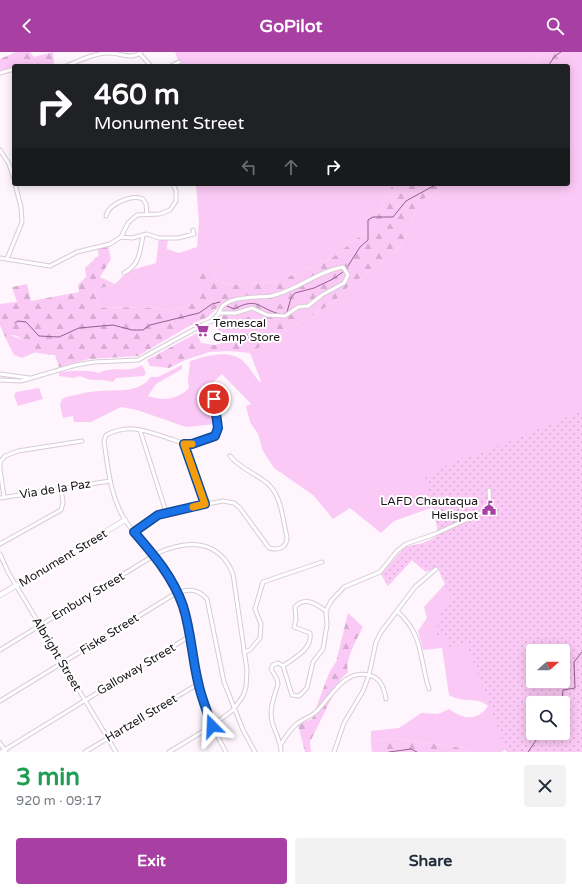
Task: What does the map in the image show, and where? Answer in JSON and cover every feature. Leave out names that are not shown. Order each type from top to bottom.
[{"type":"street","points":[[72,64],[101,54],[112,53],[131,56],[140,53],[149,64]]},
{"type":"street","points":[[174,64],[178,62]]},
{"type":"street","points":[[0,73],[12,70]]},
{"type":"street","points":[[0,150],[9,164],[12,173]]},
{"type":"street","points":[[7,259],[22,222],[21,207],[16,186]]},
{"type":"street","points":[[0,258],[34,265],[50,266],[77,252],[110,244],[121,237],[132,219],[137,215],[160,214],[170,210],[176,201],[176,191],[174,186]]},
{"type":"street","points":[[106,216],[110,209],[132,197],[142,199],[146,204],[147,214]]},
{"type":"street","points":[[121,237],[132,238],[147,234],[164,238],[182,238],[194,234],[193,230]]},
{"type":"street","points":[[124,273],[130,270],[139,259],[143,234]]},
{"type":"street","points":[[0,380],[20,381],[76,365],[142,359],[212,321],[219,313],[222,306],[232,299],[276,294],[338,268],[345,268],[348,273],[348,278],[344,283],[322,295],[308,306],[298,307],[285,316],[267,314],[252,308],[236,314],[219,313]]},
{"type":"street","points":[[0,374],[31,378]]},
{"type":"street","points":[[214,399],[218,428],[215,436],[192,444],[184,444],[140,430],[124,428],[105,437],[110,481],[115,500],[125,520],[155,555],[168,574],[177,592],[186,618],[198,684],[212,726],[226,752]]},
{"type":"street","points":[[140,430],[166,512]]},
{"type":"street","points":[[4,497],[0,462],[5,456],[18,451],[82,441]]},
{"type":"street","points":[[184,444],[205,504]]},
{"type":"street","points":[[134,532],[151,519],[166,512],[223,501],[234,503],[245,513],[269,548],[279,549],[287,542],[277,494],[268,483],[241,467],[230,456]]},
{"type":"street","name":"Via de la Paz","points":[[0,498],[61,487],[110,481]]},
{"type":"street","points":[[0,544],[61,510],[63,503],[61,487]]},
{"type":"street","points":[[283,666],[290,691],[295,696],[299,696],[307,688],[313,662],[323,649],[328,625],[326,610],[331,601],[344,587],[380,572],[402,546],[435,534],[488,509],[491,500],[489,490]]},
{"type":"street","name":"Monument Street","points":[[0,595],[125,520]]},
{"type":"street","name":"Embury Street","points":[[0,650],[155,555],[178,546],[193,544],[213,549],[222,554],[233,574],[247,675],[246,687],[243,696],[233,710],[212,726],[169,752]]},
{"type":"street","name":"Albright Street","points":[[0,554],[16,586],[116,752]]},
{"type":"street","points":[[244,652],[250,650],[260,638],[261,624],[255,609],[263,582],[322,562]]},
{"type":"street","points":[[334,752],[340,731],[363,691],[369,675],[376,642],[387,623],[415,587],[436,569]]},
{"type":"street","points":[[177,592],[192,589],[202,594],[207,599],[224,682],[233,710],[255,752]]},
{"type":"street","name":"Fiske Street","points":[[0,701],[177,592]]},
{"type":"street","points":[[283,666],[301,653],[310,641],[310,633],[297,630],[294,627],[296,619],[295,607],[300,603],[310,602],[326,610]]},
{"type":"street","points":[[397,611],[412,626],[416,635],[429,689]]},
{"type":"street","name":"Galloway Street","points":[[1,752],[5,751],[190,636]]},
{"type":"street","points":[[282,752],[281,744],[272,723],[271,713],[278,684],[277,679],[271,669],[275,663],[283,666]]},
{"type":"street","points":[[281,744],[291,729],[316,712],[347,678],[357,674],[369,675],[378,679],[386,699]]},
{"type":"street","name":"Hartzell Street","points":[[85,752],[198,684]]},
{"type":"street","points":[[0,743],[5,751]]},
{"type":"green space","points":[[16,52],[30,52],[34,57],[53,52],[54,64],[12,64],[12,70],[0,73],[0,59]]},
{"type":"green space","points":[[175,52],[545,52],[531,64],[179,64]]},
{"type":"green space","points":[[545,52],[578,52],[569,64],[531,64]]},
{"type":"green space","points":[[578,52],[582,52],[582,640],[570,647],[570,644],[526,644],[526,688],[533,688],[533,696],[526,696],[526,724],[521,739],[502,752],[472,752],[463,748],[392,738],[371,741],[371,731],[399,728],[421,713],[438,714],[449,709],[465,717],[475,717],[484,711],[488,706],[479,701],[455,698],[449,695],[442,648],[423,650],[418,631],[427,618],[424,607],[445,584],[437,567],[426,572],[412,560],[388,586],[381,574],[405,547],[424,543],[442,533],[465,486],[431,508],[394,521],[381,533],[350,508],[333,519],[313,495],[274,468],[263,451],[258,434],[250,422],[246,406],[251,404],[222,374],[212,383],[215,391],[212,391],[215,424],[186,427],[137,410],[121,407],[91,422],[74,422],[73,416],[63,418],[60,405],[62,399],[66,397],[92,392],[128,390],[140,386],[151,377],[158,377],[182,365],[182,369],[156,384],[148,396],[159,399],[175,397],[189,388],[188,381],[190,361],[216,354],[230,355],[242,360],[260,382],[261,381],[250,353],[334,302],[347,288],[401,247],[419,202],[444,186],[570,186],[570,64],[569,64]]},
{"type":"green space","points":[[196,186],[392,186],[372,227],[333,257],[276,282],[232,285],[217,281],[210,265],[199,271],[200,294],[187,306],[173,311],[142,307],[99,308],[94,290],[115,284],[128,271],[156,263],[159,238],[168,238],[167,249],[179,253],[197,247],[199,222]]},
{"type":"green space","points":[[392,186],[444,186],[419,202],[401,247],[347,288],[334,302],[250,353],[231,351],[209,352],[185,360],[169,368],[150,366],[147,360],[197,333],[201,343],[215,345],[225,342],[216,325],[221,320],[223,313],[218,307],[208,317],[196,322],[138,356],[89,359],[59,367],[55,355],[35,352],[19,337],[10,335],[5,337],[0,325],[0,304],[17,302],[12,287],[27,284],[31,301],[79,292],[78,285],[86,277],[85,268],[99,255],[97,247],[108,245],[111,259],[100,277],[115,284],[94,290],[99,308],[142,307],[173,311],[187,306],[199,294],[199,271],[204,265],[210,265],[217,281],[232,285],[276,282],[333,257],[372,227]],"holes":[[[251,311],[254,312],[239,324],[224,322],[231,316]]]},
{"type":"green space","points":[[251,311],[254,312],[239,324],[224,322],[231,316]]},
{"type":"green space","points":[[10,335],[26,341],[36,352],[22,358],[14,355],[5,337]]},
{"type":"green space","points":[[142,365],[146,373],[144,376],[116,378],[113,382],[93,380],[80,376],[73,378],[59,376],[59,373],[68,371],[99,373],[110,370],[132,369]]},
{"type":"green space","points":[[39,388],[43,399],[18,406],[14,395],[16,392]]},
{"type":"green space","points":[[582,411],[582,752],[507,752],[467,644],[450,647],[445,637],[433,634],[440,623],[438,614],[451,600],[438,565],[426,572],[412,560],[388,586],[381,574],[405,547],[424,543],[439,536],[425,478],[456,460],[479,454]]},
{"type":"green space","points":[[348,613],[363,627],[348,661],[348,672],[341,679],[310,742],[311,752],[305,752],[298,725],[312,719],[329,673],[336,662]]},
{"type":"green space","points":[[392,738],[463,748],[472,752],[372,752],[371,741]]},
{"type":"waterway","points":[[549,64],[555,56],[561,52]]},
{"type":"waterway","points":[[348,266],[360,247],[368,240],[368,220],[373,217],[393,217],[406,201],[433,186]]},
{"type":"waterway","points":[[283,315],[287,312],[291,298],[295,293],[314,288],[333,279],[343,272]]},
{"type":"waterway","points":[[15,323],[18,321],[26,322],[39,336],[59,337],[79,328],[113,325],[132,330],[143,330],[150,325],[199,313],[212,304],[220,302]]},
{"type":"waterway","points":[[227,306],[234,309],[242,305],[254,304],[280,314]]},
{"type":"waterway","points":[[563,696],[563,690],[575,688],[574,662],[582,652]]},
{"type":"waterway","points":[[528,752],[536,740]]},
{"type":"waterway","points":[[389,752],[411,749],[417,752]]},
{"type":"slow traffic","points":[[192,444],[184,444],[205,504],[193,507]]},
{"type":"place","name":"Temescal Camp Store","points":[[202,330]]},
{"type":"place","name":"LAFD Chautaqua Helispot","points":[[489,508]]},
{"type":"route","points":[[212,726],[198,684],[189,629],[183,605],[168,574],[155,555],[134,532],[158,515],[205,504],[184,444],[192,444],[215,436],[218,428],[214,399]]}]
